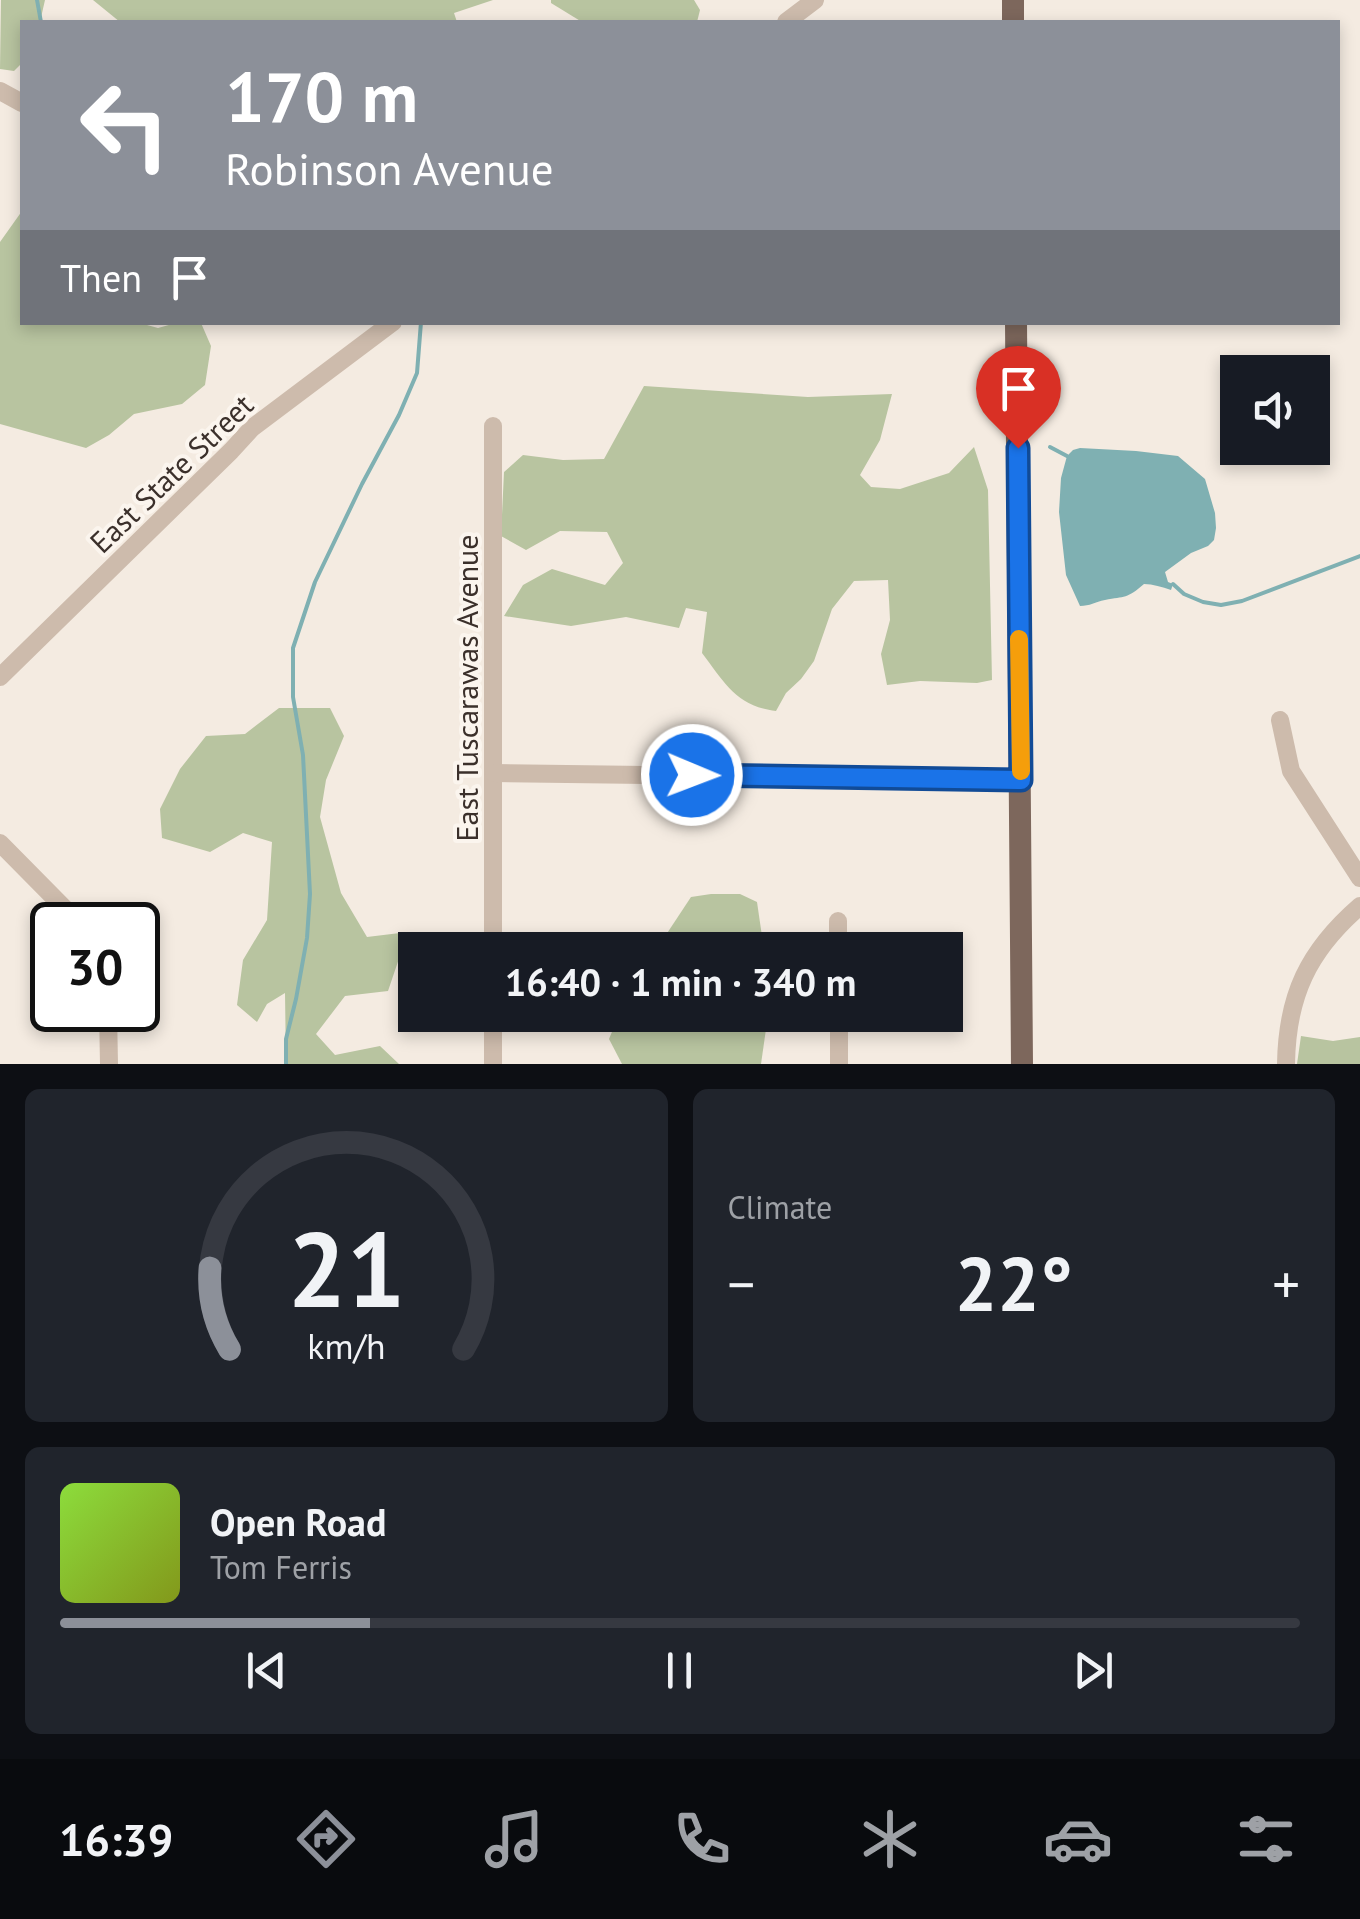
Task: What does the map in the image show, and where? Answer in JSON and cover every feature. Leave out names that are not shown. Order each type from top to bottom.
[{"type":"main road","points":[[1016,325],[1022,1064]]},
{"type":"street","points":[[789,20],[816,0]]},
{"type":"street","name":"East State Street","points":[[0,677],[252,428],[389,325]]},
{"type":"street","name":"East Tuscarawas Avenue","points":[[493,426],[493,932]]},
{"type":"street","points":[[1280,720],[1291,771],[1360,878]]},
{"type":"street","points":[[494,773],[1021,780]]},
{"type":"street","points":[[0,843],[58,902]]},
{"type":"street","points":[[1286,1064],[1295,996],[1319,951],[1360,906]]},
{"type":"street","points":[[838,921],[838,932]]},
{"type":"street","points":[[108,1032],[108,1064]]},
{"type":"street","points":[[493,1032],[493,1064]]},
{"type":"street","points":[[839,1032],[840,1064]]},
{"type":"green space","points":[[1,0],[45,0],[40,20],[20,20],[20,65],[14,71],[0,69]]},
{"type":"green space","points":[[93,0],[493,0],[454,13],[456,20],[118,20]]},
{"type":"green space","points":[[694,0],[700,10],[698,20],[579,20],[551,3]]},
{"type":"green space","points":[[20,214],[20,325],[202,325],[211,346],[205,385],[182,404],[134,414],[86,448],[0,424],[0,242]]},
{"type":"green space","points":[[644,386],[808,397],[892,394],[880,440],[860,475],[871,487],[900,489],[949,473],[974,447],[988,490],[992,680],[887,685],[881,654],[890,620],[888,580],[854,581],[832,609],[814,661],[776,711],[741,698],[702,653],[707,612],[686,608],[679,628],[626,617],[571,626],[504,616],[523,585],[552,569],[605,585],[623,563],[607,532],[560,531],[526,550],[501,536],[504,472],[523,455],[563,460],[604,459]]},
{"type":"green space","points":[[279,708],[330,708],[344,736],[326,780],[320,817],[341,893],[367,937],[398,933],[398,962],[388,991],[345,996],[316,1034],[335,1055],[380,1046],[399,1064],[286,1064],[285,993],[267,1004],[257,1022],[237,1005],[243,960],[267,920],[272,842],[243,833],[210,852],[162,838],[160,809],[180,769],[206,736],[245,734]]},
{"type":"green space","points":[[740,894],[757,902],[761,932],[668,932],[691,897]]},
{"type":"green space","points":[[612,1032],[766,1032],[761,1064],[622,1064],[609,1039]]},
{"type":"green space","points":[[1301,1036],[1333,1041],[1360,1037],[1360,1064],[1297,1064]]},
{"type":"water","points":[[1080,448],[1178,456],[1205,479],[1215,513],[1214,540],[1165,572],[1168,582],[1173,584],[1171,590],[1144,584],[1126,596],[1080,606],[1066,575],[1059,512],[1067,456]]},
{"type":"waterway","points":[[37,0],[41,20]]},
{"type":"waterway","points":[[286,1064],[286,1039],[307,938],[310,894],[303,755],[293,697],[293,648],[315,582],[417,373],[421,325]]},
{"type":"waterway","points":[[1050,447],[1067,456]]},
{"type":"waterway","points":[[1173,584],[1184,594],[1221,605],[1242,601],[1360,556]]},
{"type":"slow traffic","points":[[1019,639],[1021,771]]},
{"type":"route","points":[[692,775],[1021,780],[1018,448]]}]
